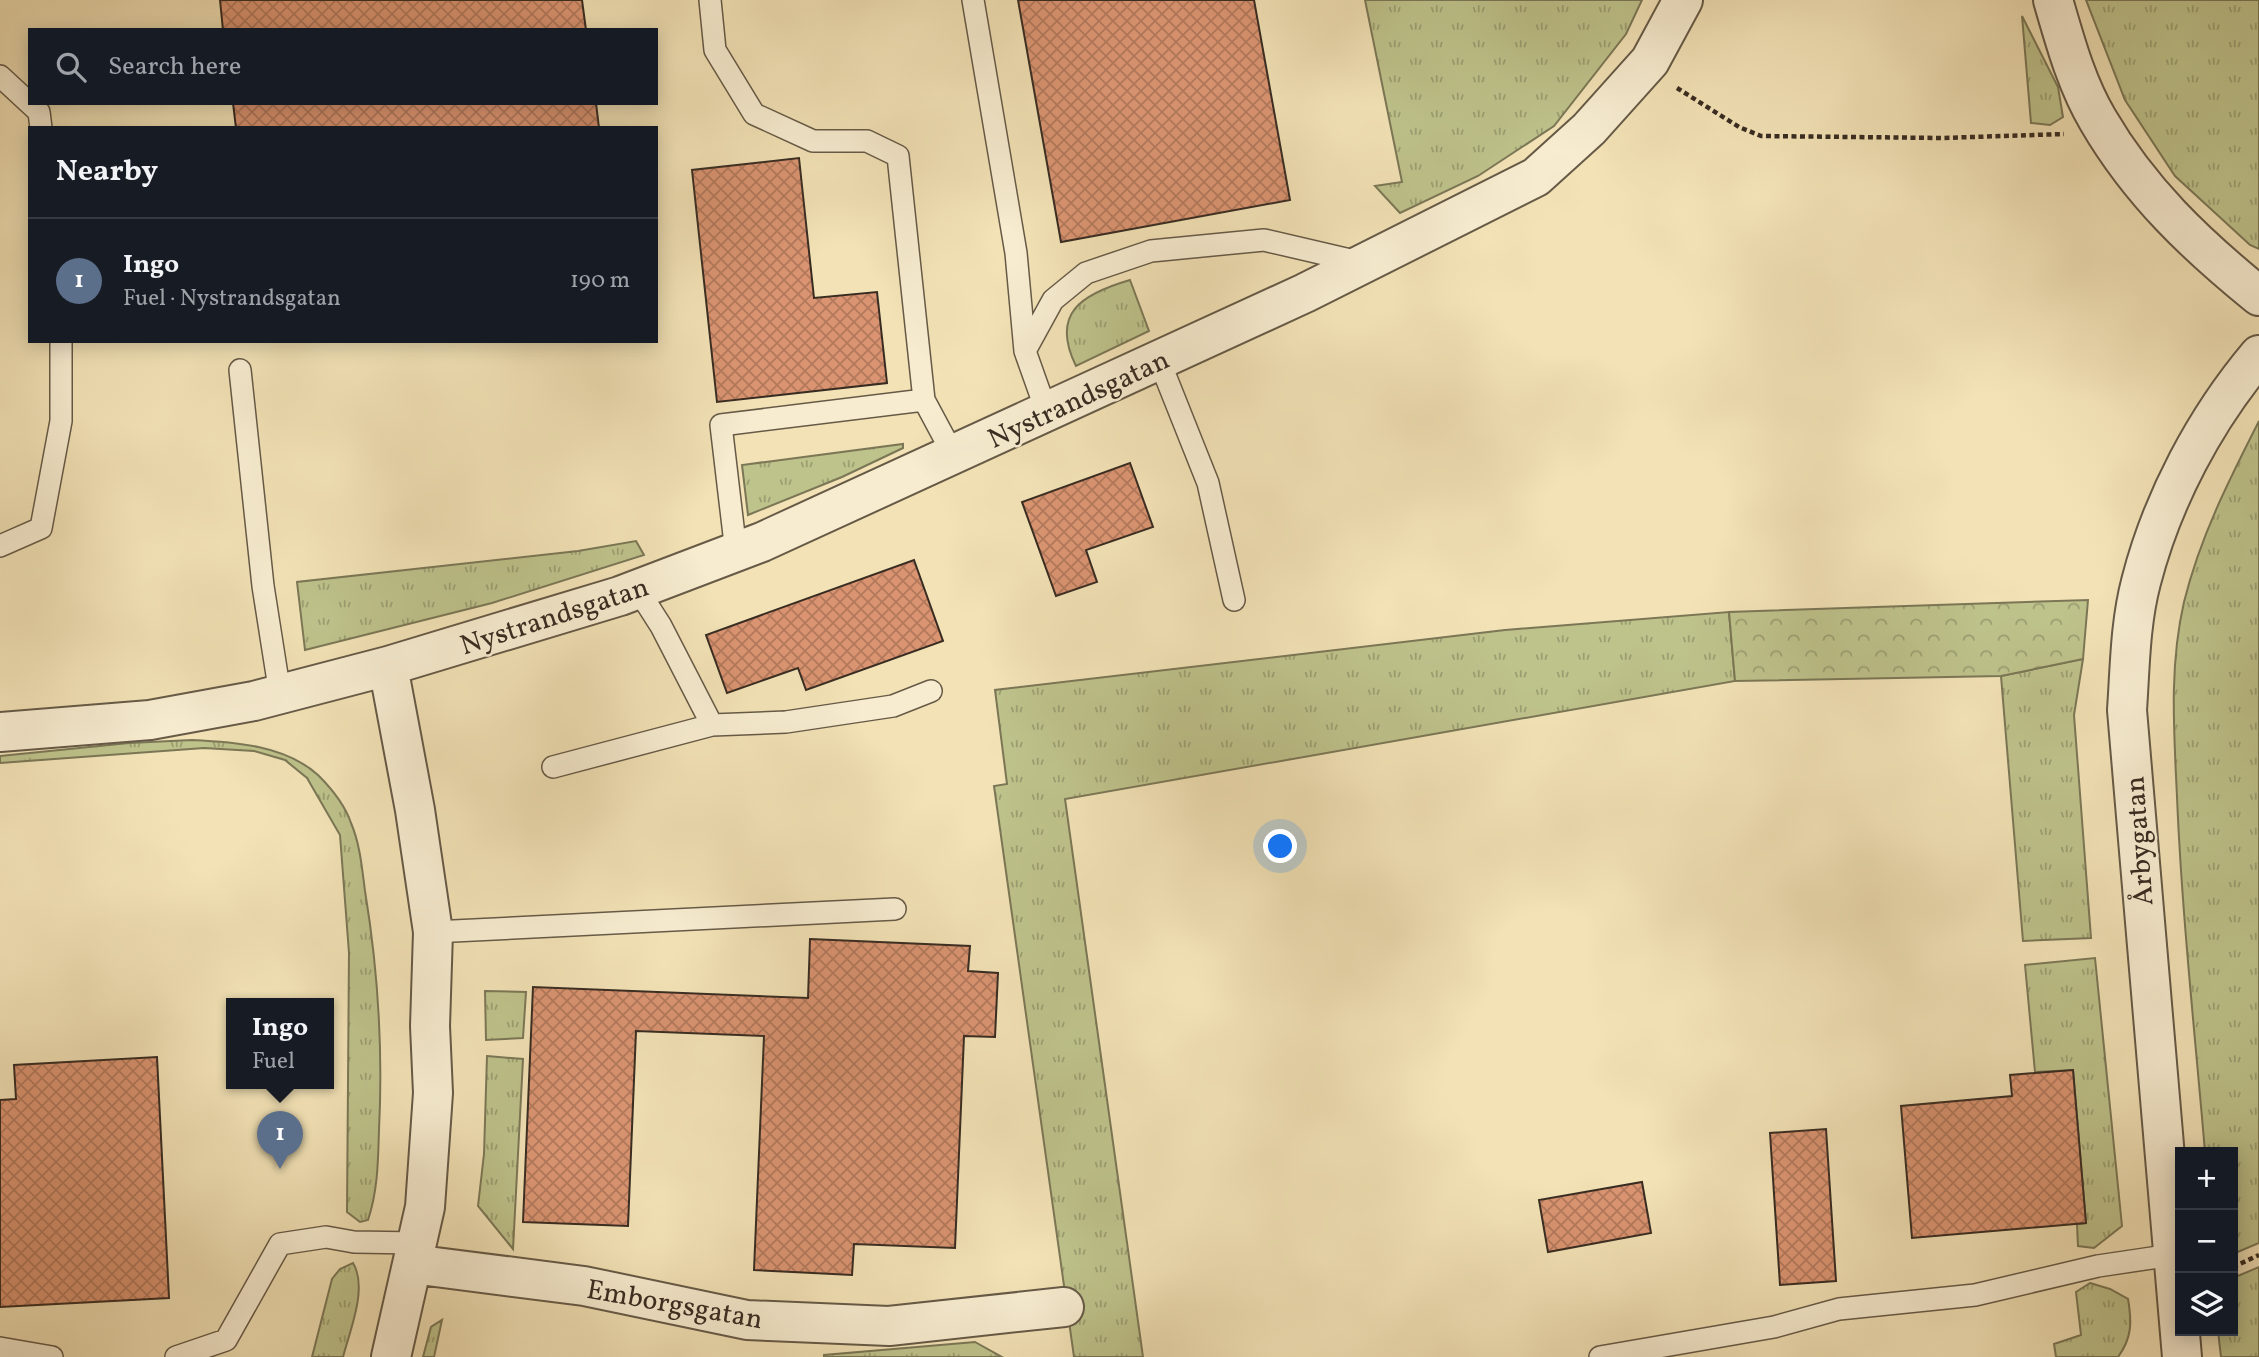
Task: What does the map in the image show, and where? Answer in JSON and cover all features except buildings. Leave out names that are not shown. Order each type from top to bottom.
[{"type":"street","name":"Nystrandsgatan","points":[[0,733],[150,720],[280,694],[388,666],[638,590],[736,552],[1047,413],[1365,263],[1536,177],[1589,129],[1644,67],[1683,0]]},
{"type":"street","points":[[2053,0],[2071,61],[2097,119],[2132,172],[2195,244],[2259,296]]},
{"type":"street","name":"Årbygatan","points":[[2182,1357],[2127,710],[2131,640],[2141,582],[2166,511],[2194,451],[2231,388],[2259,355]]},
{"type":"street","points":[[388,666],[415,810],[433,932],[430,1026],[433,1093],[425,1207],[391,1357]]},
{"type":"street","name":"Emborgsgatan","points":[[414,1254],[747,1320],[889,1326],[1064,1307]]},
{"type":"lane","points":[[710,0],[715,50],[754,114],[813,141],[867,141],[898,156],[924,400],[954,456]]},
{"type":"lane","points":[[973,0],[1016,253],[1026,351],[1047,413]]},
{"type":"lane","points":[[0,76],[28,102]]},
{"type":"lane","points":[[31,105],[39,112],[41,126]]},
{"type":"lane","points":[[1026,351],[1053,300],[1086,273],[1151,251],[1264,240],[1365,263]]},
{"type":"lane","points":[[0,546],[41,527],[61,421],[61,343]]},
{"type":"lane","points":[[1159,360],[1208,483],[1234,600]]},
{"type":"lane","points":[[240,370],[263,586],[280,694]]},
{"type":"lane","points":[[736,552],[721,425],[924,400]]},
{"type":"lane","points":[[638,590],[661,626],[712,725]]},
{"type":"lane","points":[[552,767],[712,725],[786,722],[880,708],[931,691]]},
{"type":"lane","points":[[433,932],[895,909]]},
{"type":"lane","points":[[176,1357],[226,1340],[279,1244],[326,1237],[414,1254]]},
{"type":"lane","points":[[1600,1357],[1774,1327],[1839,1309],[1975,1295],[2098,1266],[2172,1255]]},
{"type":"lane","points":[[0,1348],[52,1357]]},
{"type":"path","points":[[1644,67],[1739,127],[1761,136],[2060,136],[2097,119]]},
{"type":"path","points":[[2238,1265],[2259,1255]]},
{"type":"green space","points":[[1365,0],[1642,0],[1626,34],[1554,126],[1478,176],[1400,213],[1375,186],[1402,182]]},
{"type":"green space","points":[[2086,0],[2259,0],[2259,249],[2250,245],[2175,176],[2125,100]]},
{"type":"green space","points":[[2022,16],[2058,87],[2063,117],[2050,125],[2031,123]]},
{"type":"green space","points":[[1130,280],[1149,331],[1076,366],[1069,348],[1067,332],[1069,319],[1075,308],[1098,292]]},
{"type":"green space","points":[[2259,421],[2259,1243],[2238,1252],[2238,1147],[2205,1147],[2182,886],[2174,699],[2176,651],[2184,602],[2198,555],[2226,487]]},
{"type":"green space","points":[[903,444],[903,448],[842,477],[748,515],[742,465]]},
{"type":"green space","points":[[636,541],[644,555],[492,603],[305,650],[297,582],[578,551]]},
{"type":"green space","points":[[2088,600],[2083,659],[2001,676],[1735,681],[1729,612]]},
{"type":"green space","points":[[1729,612],[1735,681],[1065,799],[1143,1357],[1074,1357],[994,786],[1007,784],[995,690],[1505,630]]},
{"type":"green space","points":[[2083,659],[2074,715],[2091,938],[2023,941],[2001,676]]},
{"type":"green space","points":[[192,740],[258,747],[275,751],[305,765],[328,785],[337,797],[354,831],[373,950],[380,1040],[378,1164],[368,1220],[360,1222],[347,1212],[349,953],[340,835],[307,778],[285,760],[254,751],[204,748],[0,763],[0,756],[129,743]]},
{"type":"green space","points":[[2095,958],[2122,1226],[2094,1248],[2078,1246],[2077,1224],[2086,1223],[2073,1070],[2035,1072],[2025,965]]},
{"type":"green space","points":[[485,991],[526,992],[523,1038],[486,1040]]},
{"type":"green space","points":[[487,1056],[523,1059],[513,1249],[478,1206],[484,1154]]},
{"type":"green space","points":[[353,1263],[359,1284],[358,1297],[343,1357],[312,1357],[332,1279],[340,1269]]},
{"type":"green space","points":[[2259,1267],[2259,1357],[2221,1357],[2219,1336],[2238,1336],[2238,1276]]},
{"type":"green space","points":[[2090,1283],[2110,1289],[2128,1299],[2130,1322],[2126,1343],[2118,1357],[2056,1357],[2054,1344],[2081,1335],[2076,1292]]},
{"type":"green space","points":[[442,1320],[434,1357],[423,1357],[431,1327]]},
{"type":"green space","points":[[975,1342],[1002,1357],[824,1357],[824,1355]]},
{"type":"place","name":"Ingo","points":[[280,1169]]}]
